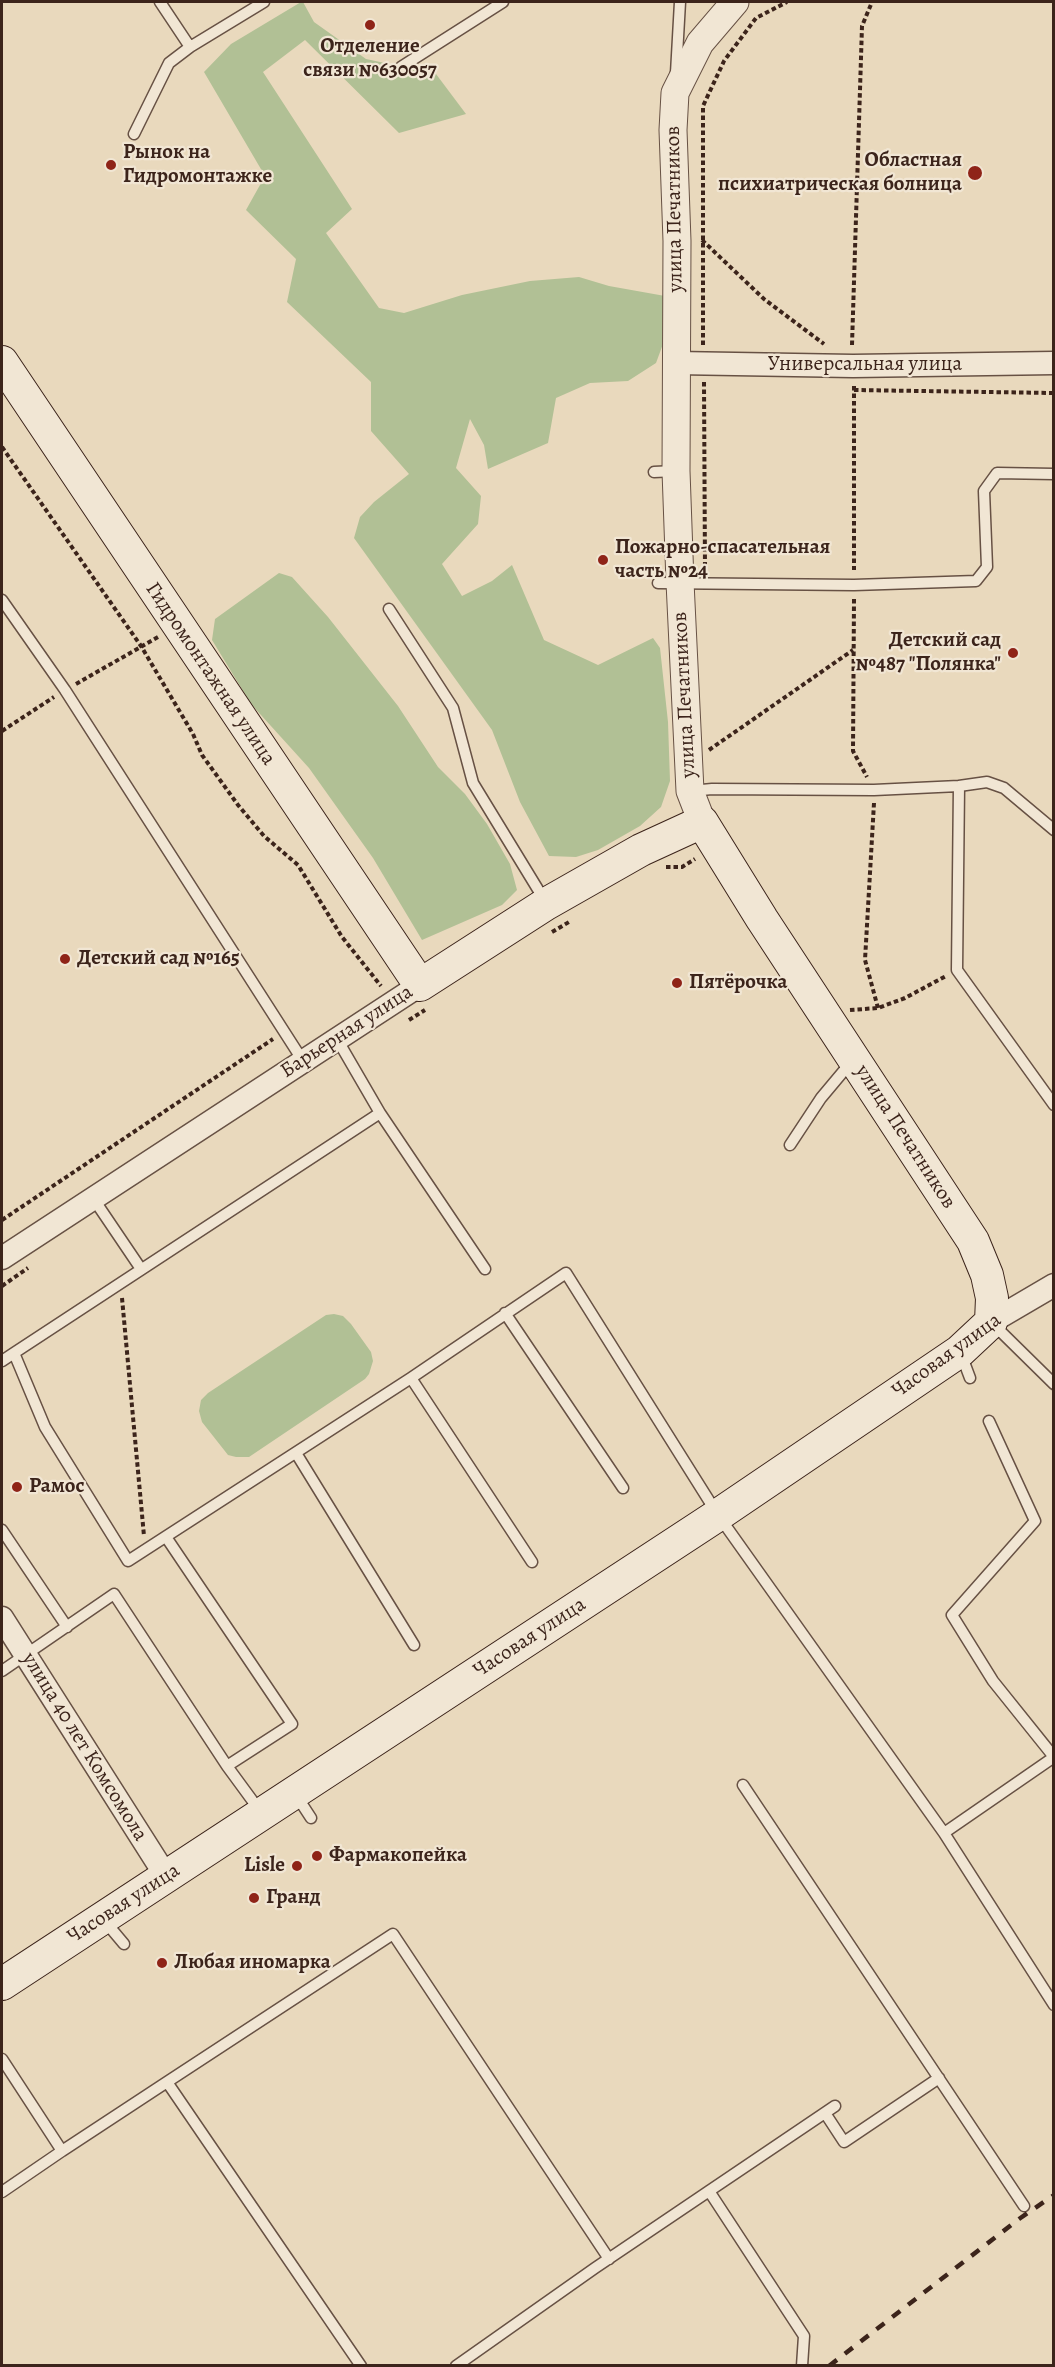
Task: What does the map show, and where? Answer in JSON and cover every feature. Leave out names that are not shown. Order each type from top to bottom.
[{"type":"main road","name":"Гидромонтажная улица","points":[[4,373],[178,626],[424,996]]},
{"type":"main road","name":"Барьерная улица","points":[[424,996],[546,904],[641,850],[709,834]]},
{"type":"main road","name":"улица Печатников","points":[[709,834],[973,1241],[987,1275],[991,1322]]},
{"type":"main road","name":"Часовая улица","points":[[2,1984],[718,1515],[965,1364],[991,1322]]},
{"type":"street","name":"улица Печатников","points":[[709,834],[690,791],[669,582],[665,472],[676,363],[677,241],[673,130],[675,93],[700,43],[735,2]]},
{"type":"street","name":"Универсальная улица","points":[[676,363],[853,366],[1053,363]]},
{"type":"street","name":"Барьерная улица","points":[[2,1258],[394,1002],[424,996]]},
{"type":"street","name":"Часовая улица","points":[[991,1322],[1053,1285]]},
{"type":"street","name":"улица 40 лет Комсомола","points":[[2,1618],[166,1876]]},
{"type":"lane","points":[[160,2],[190,47]]},
{"type":"lane","points":[[134,134],[169,63],[190,47],[264,2]]},
{"type":"lane","points":[[400,67],[503,2]]},
{"type":"lane","points":[[675,93],[680,2]]},
{"type":"lane","points":[[669,582],[855,585],[976,581],[987,567],[984,491],[997,473],[1053,474]]},
{"type":"lane","points":[[2,600],[65,690],[303,1061]]},
{"type":"lane","points":[[389,609],[453,708],[473,783],[546,904]]},
{"type":"lane","points":[[690,791],[712,789],[874,790],[959,786],[987,782],[1004,788],[1053,831]]},
{"type":"lane","points":[[959,786],[957,970],[1053,1105]]},
{"type":"lane","points":[[337,1039],[380,1113],[485,1269]]},
{"type":"lane","points":[[790,1145],[820,1098],[854,1059]]},
{"type":"lane","points":[[2,1361],[380,1113]]},
{"type":"lane","points":[[93,1198],[141,1269]]},
{"type":"lane","points":[[14,1353],[45,1427],[128,1562],[411,1378],[566,1273],[718,1515],[944,1833],[1053,2006]]},
{"type":"lane","points":[[504,1313],[623,1488]]},
{"type":"lane","points":[[991,1322],[1053,1384]]},
{"type":"lane","points":[[411,1378],[532,1562]]},
{"type":"lane","points":[[944,1833],[1053,1757],[993,1681],[952,1615],[1035,1521],[989,1421]]},
{"type":"lane","points":[[296,1453],[414,1645]]},
{"type":"lane","points":[[2,1530],[67,1627]]},
{"type":"lane","points":[[166,1537],[292,1724],[227,1766]]},
{"type":"lane","points":[[2,1671],[114,1594],[227,1766],[262,1814]]},
{"type":"lane","points":[[743,1785],[1024,2206]]},
{"type":"lane","points":[[294,1792],[311,1818]]},
{"type":"lane","points":[[102,1918],[124,1944]]},
{"type":"lane","points":[[2,2192],[393,1934],[609,2259]]},
{"type":"lane","points":[[2,2059],[62,2151]]},
{"type":"lane","points":[[825,2113],[844,2142],[939,2079]]},
{"type":"lane","points":[[167,2082],[361,2366]]},
{"type":"lane","points":[[456,2366],[835,2106]]},
{"type":"lane","points":[[709,2191],[804,2336],[802,2366]]},
{"type":"path","points":[[873,2],[862,26],[853,366],[855,585],[853,751],[874,790],[866,960],[878,1008]]},
{"type":"path","points":[[677,241],[702,240],[764,299],[853,366]]},
{"type":"path","points":[[854,390],[1053,393]]},
{"type":"path","points":[[2,447],[141,646],[193,734],[202,755],[238,806],[257,828],[298,866],[342,937],[394,1002]]},
{"type":"path","points":[[2,731],[65,690],[178,626]]},
{"type":"path","points":[[706,752],[854,650]]},
{"type":"path","points":[[660,867],[682,867],[709,834]]},
{"type":"path","points":[[549,935],[579,916]]},
{"type":"path","points":[[848,1010],[878,1008],[905,998],[957,970]]},
{"type":"path","points":[[408,1020],[424,996]]},
{"type":"path","points":[[2,1220],[285,1031]]},
{"type":"path","points":[[2,1286],[30,1267]]},
{"type":"path","points":[[121,1282],[146,1550]]},
{"type":"green space","points":[[301,2],[314,22],[366,59],[436,74],[466,114],[399,133],[305,40],[263,72],[352,209],[326,233],[379,308],[404,313],[462,295],[530,281],[579,277],[609,286],[665,296],[670,325],[656,363],[628,381],[590,383],[556,398],[548,443],[488,469],[484,445],[470,419],[456,468],[481,496],[478,524],[442,564],[462,596],[492,581],[512,565],[544,640],[598,665],[653,638],[660,648],[668,722],[670,781],[661,807],[640,826],[598,850],[576,857],[549,856],[520,802],[492,730],[354,538],[360,517],[374,502],[409,474],[371,431],[371,382],[287,302],[296,259],[246,210],[265,176],[204,72],[231,44]]},
{"type":"green space","points":[[279,573],[292,577],[328,617],[398,706],[438,767],[465,794],[487,824],[510,864],[517,890],[502,905],[422,940],[373,858],[309,768],[251,704],[212,640],[215,619]]},
{"type":"green space","points":[[326,1315],[343,1316],[351,1324],[371,1352],[373,1361],[369,1374],[365,1379],[249,1457],[228,1455],[202,1422],[199,1411],[201,1400],[208,1393]]},
{"type":"railway","points":[[829,2366],[1019,2219],[1054,2195]]},
{"type":"place","name":"Отделение связи №630057","points":[[370,25]]},
{"type":"place","name":"Рынок на Гидромонтажке","points":[[111,165]]},
{"type":"place","name":"Областная психиатрическая болница","points":[[975,173]]},
{"type":"place","name":"Пожарно-спасательная часть №24","points":[[603,560]]},
{"type":"place","name":"Детский сад №487 \"Полянка\"","points":[[1013,653]]},
{"type":"place","name":"Детский сад №165","points":[[65,959]]},
{"type":"place","name":"Пятёрочка","points":[[677,983]]},
{"type":"place","name":"Рамос","points":[[17,1487]]},
{"type":"place","name":"Фармакопейка","points":[[317,1856]]},
{"type":"place","name":"Lisle","points":[[297,1866]]},
{"type":"place","name":"Гранд","points":[[254,1898]]},
{"type":"place","name":"Любая иномарка","points":[[162,1963]]}]
